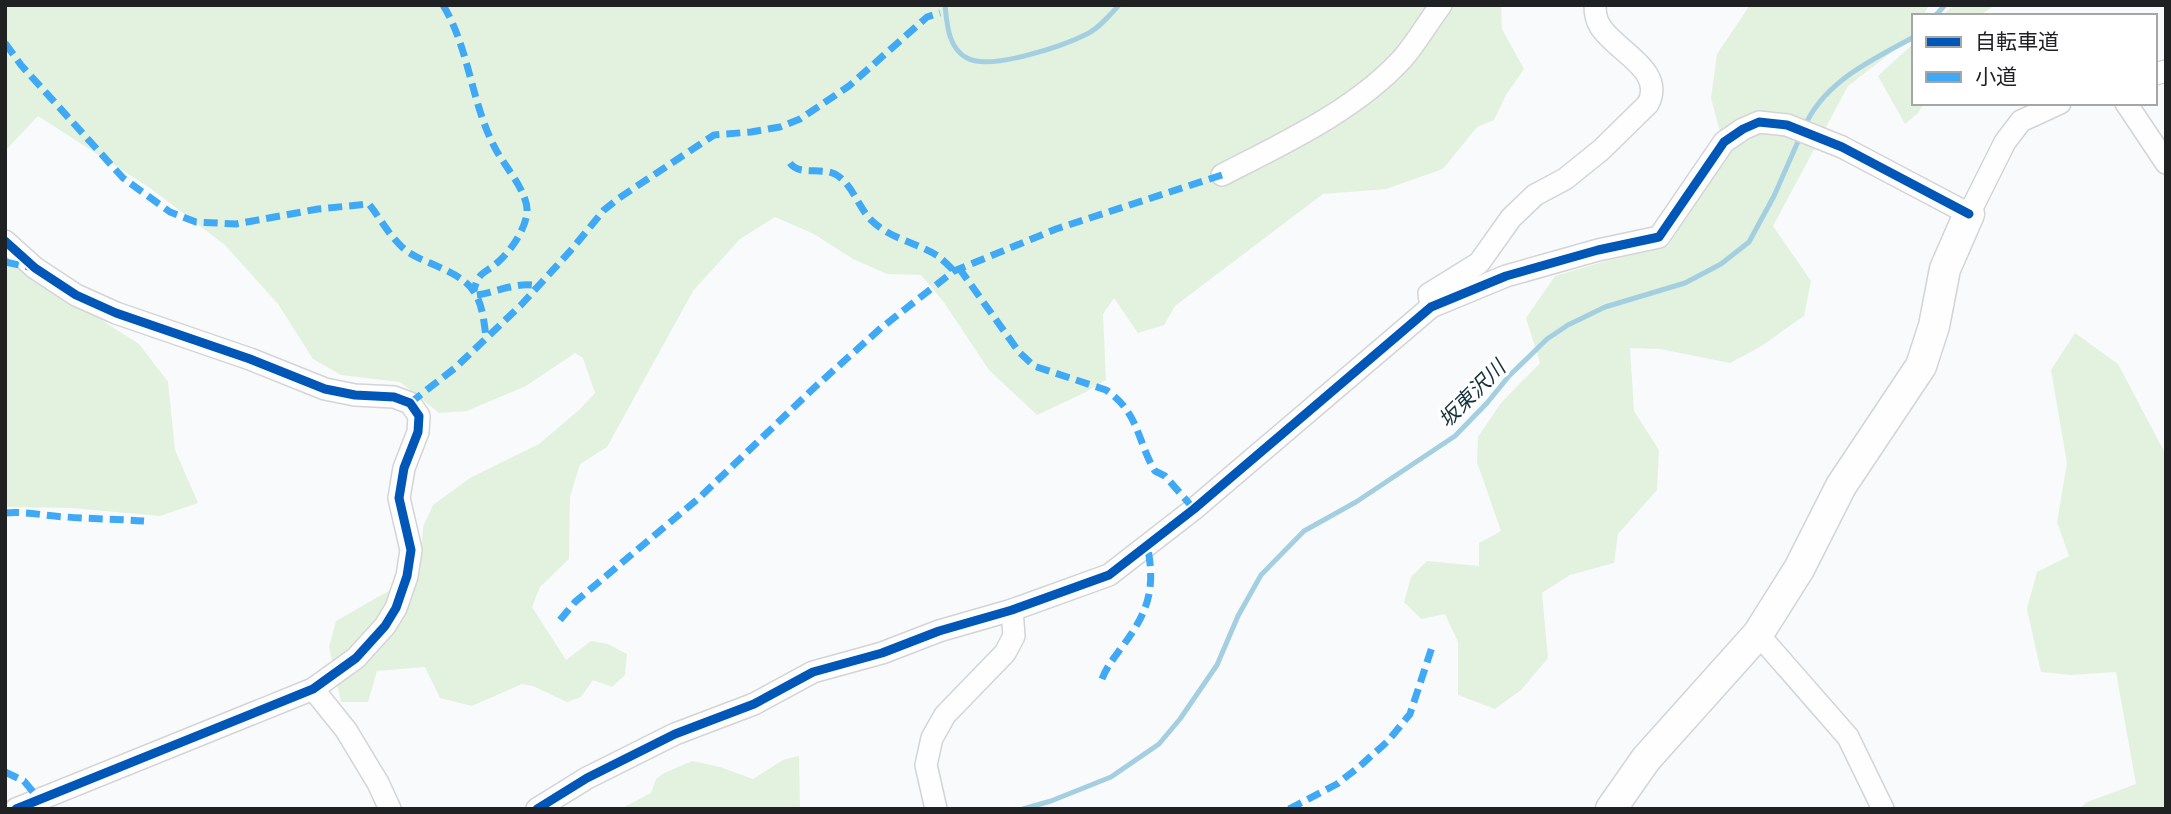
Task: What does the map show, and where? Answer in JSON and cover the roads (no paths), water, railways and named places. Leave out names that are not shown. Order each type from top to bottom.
[{"type":"street","points":[[1222,175],[1296,137],[1365,92],[1403,57],[1441,5]]},
{"type":"street","points":[[1431,307],[1429,294],[1479,263],[1511,218],[1535,194],[1565,179],[1601,150],[1652,96],[1653,86],[1646,73],[1600,26],[1595,5]]},
{"type":"street","points":[[1611,809],[1646,759],[1758,634],[1799,569],[1841,486],[1921,366],[1934,326],[1945,269],[2005,142],[2021,121],[2056,105]]},
{"type":"street","points":[[2127,105],[2166,163]]},
{"type":"street","points":[[537,809],[587,778],[676,734],[754,704],[813,672],[882,653],[939,631],[1012,610],[1109,575],[1194,509],[1431,307],[1506,276],[1598,250],[1659,237],[1724,142],[1759,122],[1787,125],[1842,147],[1969,214]]},
{"type":"street","points":[[5,241],[35,268],[65,288],[116,313],[250,359],[325,389],[355,395],[394,397],[410,403],[419,416],[418,432],[404,468],[399,498],[411,550],[407,576],[396,608],[385,626],[356,659],[313,689],[16,809]]},
{"type":"street","points":[[936,809],[926,765],[932,738],[945,715],[1005,653],[1014,636],[1012,610]]},
{"type":"street","points":[[1758,634],[1848,737],[1883,809]]},
{"type":"street","points":[[313,689],[346,730],[378,783],[390,809]]},
{"type":"waterway","points":[[945,5],[952,42],[961,54],[978,61],[1027,55],[1076,39],[1096,28],[1119,5]]},
{"type":"waterway","name":"坂東沢川","points":[[1937,14],[1945,5]]},
{"type":"waterway","name":"坂東沢川","points":[[1804,128],[1812,112],[1836,85],[1866,64],[1912,38]]},
{"type":"waterway","name":"坂東沢川","points":[[1023,809],[1111,777],[1159,744],[1180,719],[1217,665],[1238,616],[1261,575],[1304,531],[1356,502],[1455,436],[1509,376],[1547,339],[1568,325],[1605,307],[1685,283],[1721,264],[1749,242],[1774,196],[1800,137]]}]
